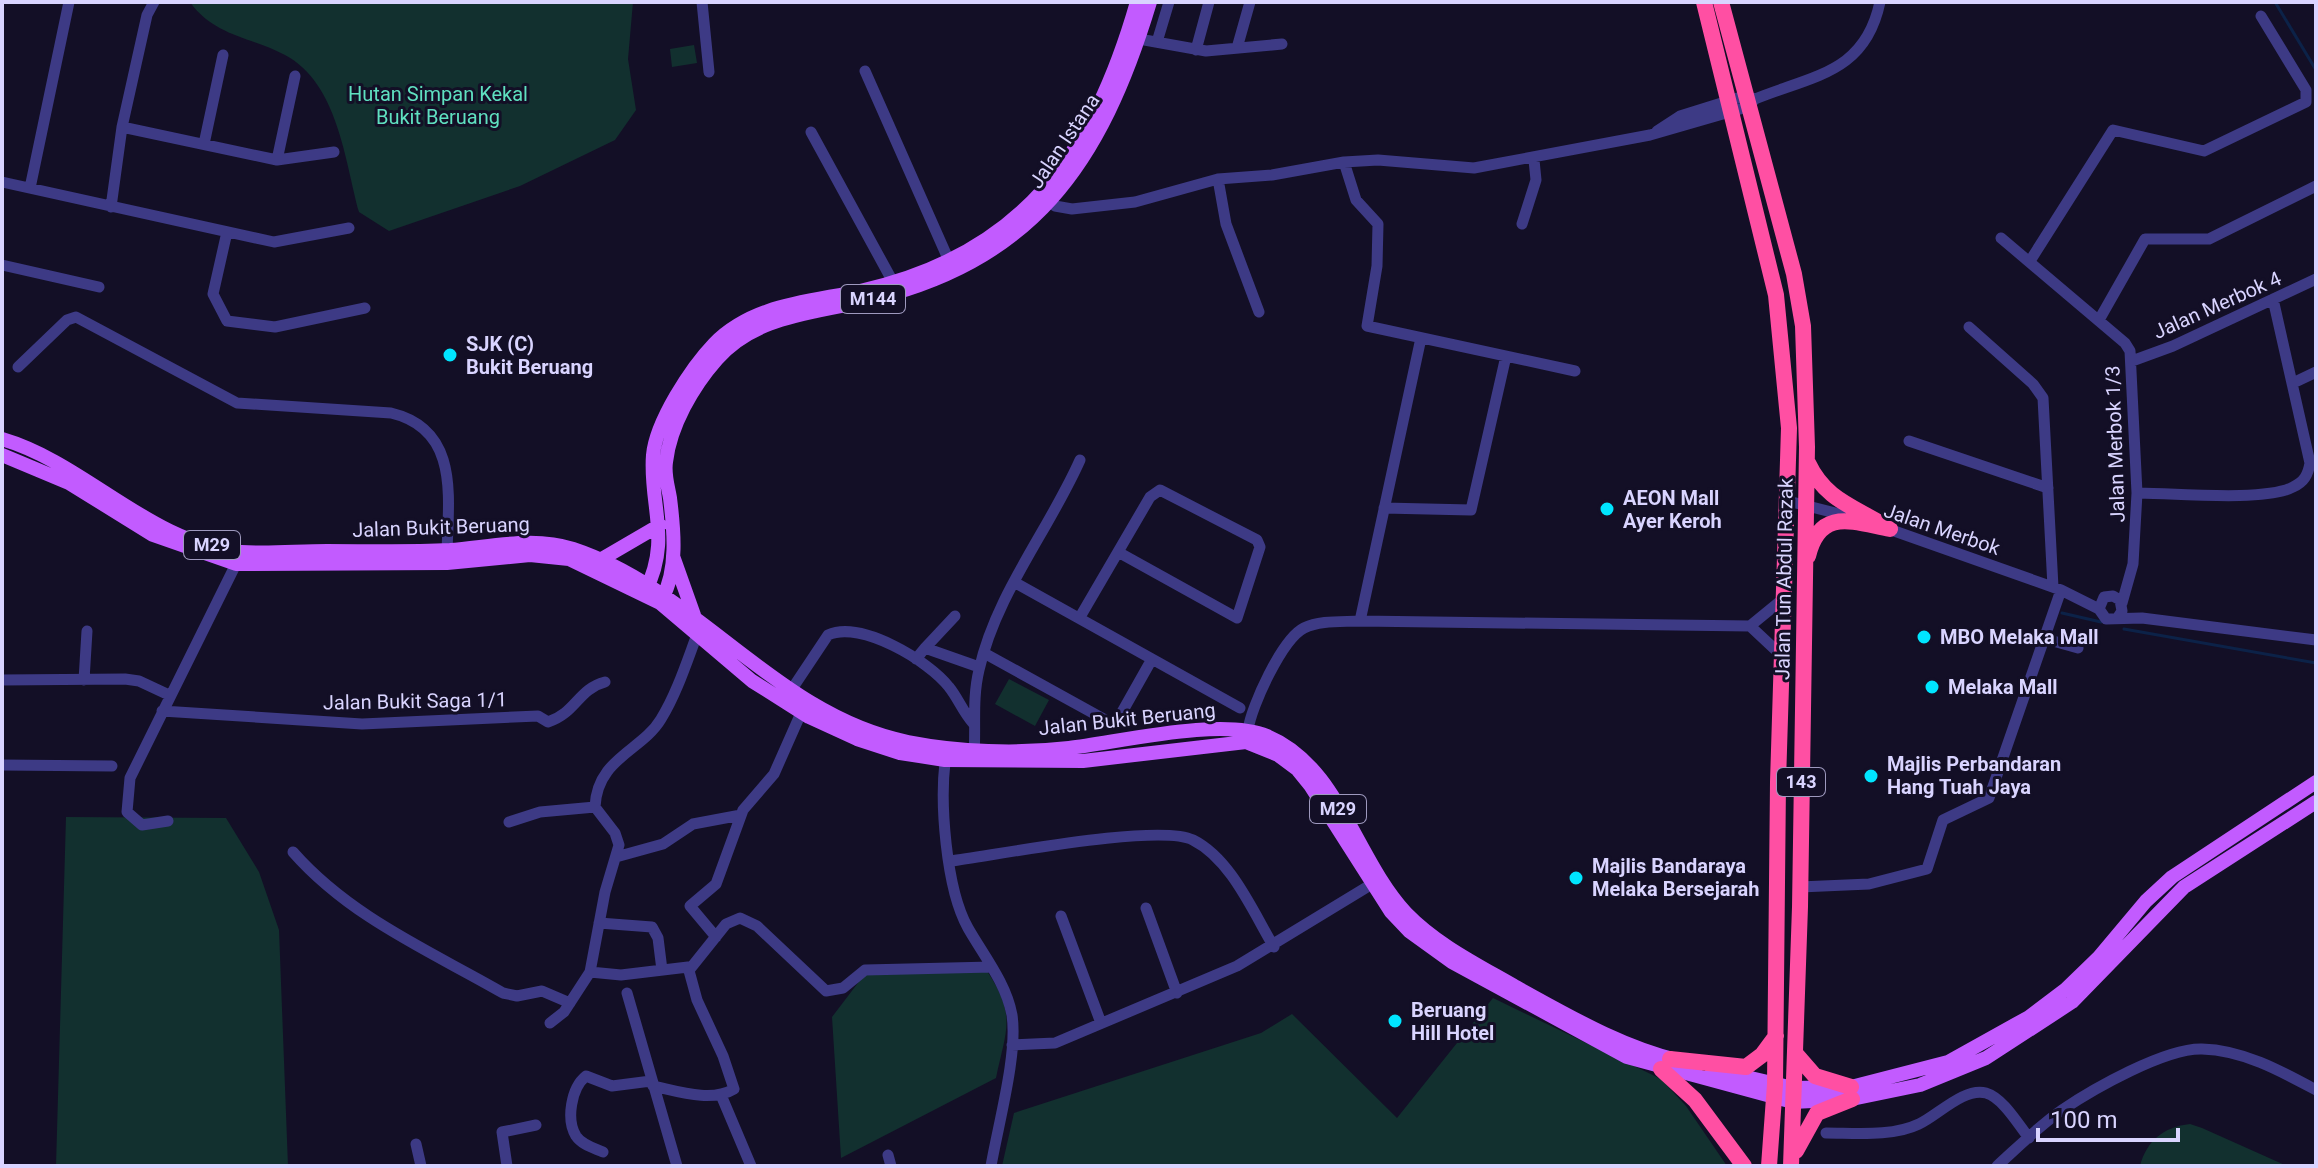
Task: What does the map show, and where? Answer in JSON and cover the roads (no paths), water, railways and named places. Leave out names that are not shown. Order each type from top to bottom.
[{"type":"highway","name":"Jalan Tun Abdul Razak","points":[[1704,2],[1742,103],[1794,274],[1803,326],[1806,458],[1800,887],[1791,1164]]},
{"type":"highway","name":"Jalan Tun Abdul Razak","points":[[1721,2],[1776,295],[1789,428],[1775,1092],[1769,1166]]},
{"type":"highway","points":[[1806,458],[1820,486],[1828,493],[1890,529]]},
{"type":"highway","points":[[1804,578],[1814,539],[1830,523],[1840,520],[1890,529]]},
{"type":"highway","points":[[1665,1064],[1746,1067],[1762,1055],[1776,1036]]},
{"type":"highway","points":[[1795,1053],[1815,1076],[1852,1093]]},
{"type":"highway","points":[[1665,1064],[1744,1166]]},
{"type":"highway","points":[[1791,1164],[1817,1113],[1852,1093]]},
{"type":"main road","name":"Jalan Istana","points":[[646,590],[660,525],[653,451],[672,405],[715,343],[755,315],[893,282],[950,263],[1045,198],[1102,101],[1137,2]]},
{"type":"main road","name":"Jalan Istana","points":[[662,599],[673,556],[665,463],[683,410],[725,351],[764,324],[883,297],[967,268],[999,246],[1076,168],[1114,106],[1150,2]]},
{"type":"main road","name":"Jalan Bukit Beruang","points":[[2,439],[62,466],[159,526],[238,552],[447,556],[548,544],[600,560],[646,590],[694,615],[745,660],[790,692],[859,727],[946,754]]},
{"type":"main road","name":"Jalan Bukit Beruang","points":[[2,455],[69,483],[153,535],[236,564],[549,555],[582,564],[646,590]]},
{"type":"main road","points":[[600,560],[660,525]]},
{"type":"main road","points":[[673,556],[694,615]]},
{"type":"main road","name":"Jalan Bukit Beruang","points":[[662,599],[752,681],[801,713],[857,739],[900,753],[1083,761],[1230,742],[1253,744],[1297,769],[1372,884],[1409,931],[1452,962],[1600,1046],[1775,1092],[1793,1095],[1852,1093]]},
{"type":"main road","name":"Jalan Bukit Beruang","points":[[974,755],[1062,749],[1224,728],[1248,730],[1273,738],[1307,763],[1386,887],[1405,912],[1432,936],[1599,1033],[1665,1064]]},
{"type":"main road","points":[[1852,1093],[1948,1062],[2029,1017],[2066,989],[2099,957],[2146,901],[2172,877],[2316,782]]},
{"type":"main road","points":[[1852,1093],[1920,1085],[1954,1072],[2034,1030],[2072,1002],[2184,887],[2316,802]]},
{"type":"street","points":[[30,188],[69,2]]},
{"type":"street","points":[[111,207],[122,127],[147,15],[154,2]]},
{"type":"street","points":[[702,2],[709,72]]},
{"type":"street","points":[[1157,42],[1169,2]]},
{"type":"street","points":[[1196,50],[1209,2]]},
{"type":"street","points":[[1237,48],[1250,2]]},
{"type":"street","points":[[1045,198],[1072,209],[1135,202],[1218,179],[1272,175],[1344,162],[1378,160],[1474,168],[1534,160],[1650,135],[1847,62],[1863,47],[1874,29],[1880,2]]},
{"type":"street","points":[[2030,261],[2113,130],[2204,151],[2302,105],[2307,98],[2261,16]]},
{"type":"street","points":[[1139,39],[1196,50],[1282,44]]},
{"type":"street","points":[[204,144],[223,55]]},
{"type":"street","points":[[865,71],[950,263]]},
{"type":"street","points":[[277,160],[295,76]]},
{"type":"street","points":[[1650,135],[1680,116],[1742,103]]},
{"type":"street","points":[[122,127],[277,160],[334,152]]},
{"type":"street","points":[[811,132],[893,282]]},
{"type":"street","points":[[1522,224],[1536,180],[1534,160]]},
{"type":"street","points":[[1344,162],[1356,200],[1378,224],[1377,266],[1366,324],[1575,371]]},
{"type":"street","points":[[1218,179],[1226,224],[1259,312]]},
{"type":"street","points":[[2,182],[274,242],[349,228]]},
{"type":"street","points":[[2099,320],[2145,239],[2209,239],[2316,186]]},
{"type":"street","points":[[227,232],[213,294],[227,321],[275,327],[365,308]]},
{"type":"street","name":"Jalan Merbok 1/3","points":[[2001,238],[2125,343],[2132,361],[2137,493],[2133,564],[2116,616]]},
{"type":"street","points":[[2,265],[99,287]]},
{"type":"street","name":"Jalan Merbok 4","points":[[2132,361],[2316,279]]},
{"type":"street","points":[[2137,493],[2272,494],[2295,487],[2308,473],[2310,463],[2273,299]]},
{"type":"street","points":[[18,367],[67,320],[76,317],[227,400],[391,413],[410,419],[438,448],[448,469],[447,556]]},
{"type":"street","points":[[1800,887],[1869,884],[1927,869],[1943,820],[1989,798],[2046,639],[2057,589],[2043,398],[2033,384],[1969,327]]},
{"type":"street","points":[[1360,621],[1421,338]]},
{"type":"street","points":[[1384,508],[1471,510],[1506,356]]},
{"type":"street","points":[[2293,383],[2316,372]]},
{"type":"street","points":[[1909,441],[2048,488]]},
{"type":"street","points":[[974,755],[973,723],[979,667],[994,620],[1065,494],[1080,460]]},
{"type":"street","points":[[1080,617],[1150,497],[1160,490],[1257,540],[1259,552],[1237,618],[1118,552]]},
{"type":"street","name":"Jalan Merbok","points":[[1788,501],[1890,529],[2082,599],[2102,602]]},
{"type":"street","points":[[168,821],[142,825],[127,812],[136,761],[236,564]]},
{"type":"street","points":[[2102,602],[2133,564]]},
{"type":"street","points":[[1014,582],[1240,708]]},
{"type":"street","points":[[2102,602],[2117,597],[2116,616]]},
{"type":"street","points":[[1248,730],[1251,710],[1300,630],[1314,623],[1750,626],[1783,599]]},
{"type":"street","points":[[2102,602],[2116,616],[2316,640]]},
{"type":"street","points":[[916,659],[955,616]]},
{"type":"street","points":[[1750,626],[1782,656]]},
{"type":"street","points":[[84,680],[87,631]]},
{"type":"street","points":[[550,1023],[570,1003],[590,972],[619,845],[615,833],[595,807],[596,795],[615,760],[647,737],[661,719],[698,632]]},
{"type":"street","points":[[790,692],[833,633],[866,635],[916,659],[950,687],[973,723]]},
{"type":"street","points":[[2046,639],[2078,648]]},
{"type":"street","points":[[925,648],[979,667]]},
{"type":"street","points":[[984,653],[1111,723],[1117,721],[1152,659]]},
{"type":"street","points":[[2,680],[139,681],[169,695]]},
{"type":"street","name":"Jalan Bukit Saga 1/1","points":[[162,711],[362,724],[538,716],[548,722],[565,717],[589,686],[605,682]]},
{"type":"street","points":[[716,937],[690,906],[716,884],[741,815],[774,774],[801,713]]},
{"type":"street","points":[[946,754],[941,788],[961,914],[992,967],[1011,1013],[1012,1045],[991,1166]]},
{"type":"street","points":[[2,765],[112,766]]},
{"type":"street","points":[[509,822],[540,812],[595,807]]},
{"type":"street","points":[[616,857],[663,844],[693,824],[741,815]]},
{"type":"street","points":[[951,861],[1137,835],[1178,835],[1194,840],[1220,862],[1274,947]]},
{"type":"street","points":[[293,852],[345,901],[378,924],[503,993],[517,996],[542,991],[570,1003]]},
{"type":"street","points":[[1012,1045],[1044,1045],[1177,993],[1274,947],[1372,884]]},
{"type":"street","points":[[1146,908],[1177,993]]},
{"type":"street","points":[[1061,916],[1101,1023]]},
{"type":"street","points":[[690,969],[734,918],[747,919],[826,991],[835,992],[865,970],[992,967]]},
{"type":"street","points":[[599,923],[652,927],[658,938],[662,970]]},
{"type":"street","points":[[590,972],[621,975],[686,966],[690,969],[697,1000],[734,1089],[721,1095],[675,1092],[652,1084],[618,1086],[586,1076],[580,1081],[573,1101],[572,1127],[583,1143],[603,1152]]},
{"type":"street","points":[[627,993],[677,1166]]},
{"type":"street","points":[[1997,1166],[2063,1109],[2106,1085],[2189,1050],[2216,1051],[2251,1059],[2316,1090]]},
{"type":"street","points":[[1826,1133],[1902,1130],[1918,1125],[1974,1092],[1986,1093],[1996,1099],[2029,1138]]},
{"type":"street","points":[[721,1095],[751,1166]]},
{"type":"street","points":[[507,1166],[502,1132],[536,1125]]},
{"type":"street","points":[[416,1144],[421,1166]]},
{"type":"waterway","points":[[2275,2],[2316,70]]},
{"type":"waterway","points":[[2062,613],[2101,622]]},
{"type":"waterway","points":[[2124,629],[2316,663]]},
{"type":"place","name":"SJK (C) Bukit Beruang","points":[[450,355]]},
{"type":"place","name":"AEON Mall Ayer Keroh","points":[[1607,509]]},
{"type":"place","name":"MBO Melaka Mall","points":[[1924,637]]},
{"type":"place","name":"Melaka Mall","points":[[1932,687]]},
{"type":"place","name":"Majlis Perbandaran Hang Tuah Jaya","points":[[1871,776]]},
{"type":"place","name":"Majlis Bandaraya Melaka Bersejarah","points":[[1576,878]]},
{"type":"place","name":"Beruang Hill Hotel","points":[[1395,1021]]},
{"type":"park label","name":"Hutan Simpan Kekal Bukit Beruang","points":[[438,106]]}]
